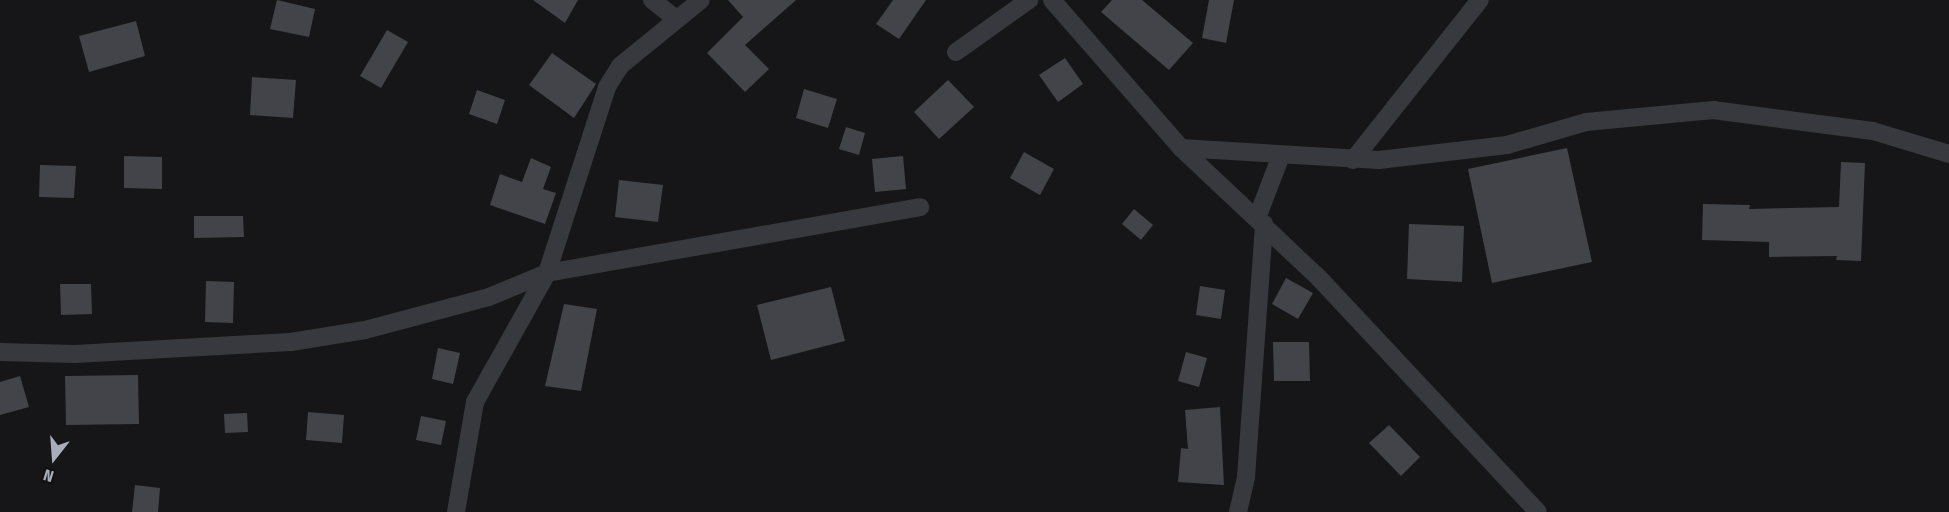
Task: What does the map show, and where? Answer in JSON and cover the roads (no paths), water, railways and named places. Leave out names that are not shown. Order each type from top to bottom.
[{"type":"street","points":[[652,0],[675,18]]},
{"type":"street","points":[[456,512],[475,402],[547,273],[607,87],[620,66],[675,18],[701,0]]},
{"type":"street","points":[[956,52],[1029,0]]},
{"type":"street","points":[[1052,0],[1181,148],[1261,221],[1538,512]]},
{"type":"street","points":[[1353,160],[1480,0]]},
{"type":"street","points":[[1181,148],[1280,158],[1353,160],[1440,156],[1507,145],[1586,122],[1713,110],[1873,131],[1949,154]]},
{"type":"street","points":[[1238,512],[1247,466],[1261,221],[1280,158]]},
{"type":"street","points":[[0,352],[75,354],[291,342],[365,330],[489,297],[547,273],[920,207]]}]
